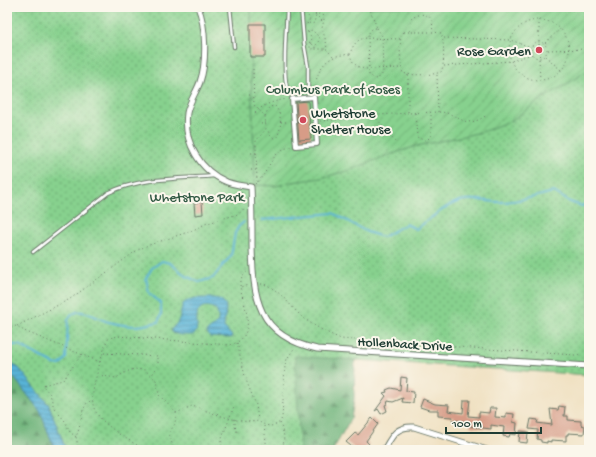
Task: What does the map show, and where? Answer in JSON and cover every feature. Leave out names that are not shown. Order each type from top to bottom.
[{"type":"street","points":[[198,7],[203,23],[204,58],[201,80],[187,112],[187,133],[190,144],[200,162],[216,176],[239,186],[251,187]]},
{"type":"street","points":[[314,98],[317,144],[296,146],[292,99],[314,98]]},
{"type":"street","name":"Hollenback Drive","points":[[251,187],[254,284],[266,319],[281,335],[297,344],[317,349],[330,350],[589,366]]},
{"type":"street","points":[[384,450],[392,436],[398,430],[406,426],[414,427],[487,450]]},
{"type":"lane","points":[[230,7],[234,47]]},
{"type":"lane","points":[[287,7],[285,74],[289,90],[296,93],[304,91],[308,86],[308,66],[303,38],[301,7]]},
{"type":"lane","points":[[33,252],[108,193],[120,187],[145,181],[216,176]]},
{"type":"path","points":[[306,26],[310,19],[306,14],[307,8],[312,7],[314,13],[323,22]]},
{"type":"path","points":[[322,7],[324,20],[322,28],[327,45],[326,49],[333,57]]},
{"type":"path","points":[[369,7],[382,38],[382,76],[375,79],[370,76],[368,69],[368,38],[370,31],[377,28]]},
{"type":"path","points":[[512,7],[589,11]]},
{"type":"path","points":[[316,15],[323,13]]},
{"type":"path","points":[[410,32],[411,19],[422,14],[428,16],[432,21],[433,32]]},
{"type":"path","points":[[308,23],[314,23],[316,15]]},
{"type":"path","points":[[531,20],[539,20],[547,21],[560,28],[565,34],[570,49],[566,64],[562,71],[554,76],[540,80],[529,79],[519,73],[511,61],[510,54],[510,40],[519,27],[531,20]]},
{"type":"path","points":[[539,20],[540,80]]},
{"type":"path","points":[[545,44],[560,28]]},
{"type":"path","points":[[306,29],[311,36],[310,48],[312,50],[326,49]]},
{"type":"path","points":[[306,34],[312,30],[320,38]]},
{"type":"path","points":[[410,32],[440,32],[443,38],[443,66],[441,72],[437,74],[403,73],[401,68],[400,39],[402,34],[410,32]]},
{"type":"path","points":[[315,50],[315,46],[320,38],[324,37]]},
{"type":"path","points":[[400,39],[368,38],[358,40],[353,46],[350,54],[358,67],[368,69],[401,68]]},
{"type":"path","points":[[443,38],[510,40],[531,47]]},
{"type":"path","points":[[307,40],[315,46]]},
{"type":"path","points":[[531,47],[534,43],[539,42],[545,44],[548,50]]},
{"type":"path","points":[[531,47],[532,54],[539,58],[545,56],[548,50]]},
{"type":"path","points":[[548,50],[589,49]]},
{"type":"path","points":[[314,98],[315,82],[319,72],[328,61],[333,57],[350,54]]},
{"type":"path","points":[[443,66],[511,61],[532,54]]},
{"type":"path","points":[[545,56],[562,71]]},
{"type":"path","points":[[252,69],[254,105],[265,116]]},
{"type":"path","points":[[408,74],[408,113]]},
{"type":"path","points":[[437,74],[438,112]]},
{"type":"path","points":[[248,78],[253,78]]},
{"type":"path","points":[[255,114],[258,109],[269,103],[292,99]]},
{"type":"path","points":[[275,106],[279,113],[281,122],[277,137],[271,137],[266,129],[265,116],[269,107],[275,106]]},
{"type":"path","points":[[415,113],[416,134],[418,138],[424,140],[430,138],[431,135],[431,112]]},
{"type":"path","points":[[315,119],[346,114],[350,116],[438,112],[450,113],[463,122],[478,121],[487,115]]},
{"type":"path","points":[[374,115],[395,142]]},
{"type":"path","points":[[315,119],[346,120],[350,116]]},
{"type":"path","points":[[261,124],[266,123]]},
{"type":"path","points":[[257,183],[256,141],[266,129]]},
{"type":"path","points":[[251,187],[265,174],[277,153],[283,148],[296,146]]},
{"type":"path","points":[[251,153],[256,153]]},
{"type":"path","points":[[251,170],[256,170]]},
{"type":"path","points":[[7,327],[17,326],[70,298],[136,251],[192,231],[205,224],[238,214],[245,207]]},
{"type":"path","points":[[146,450],[134,444],[106,424],[94,410],[93,400],[97,375],[106,340],[118,336],[230,345],[237,343],[246,333],[248,319],[240,287],[242,276],[250,269]]},
{"type":"path","points":[[240,287],[254,284],[264,284],[273,289],[303,317],[324,331],[341,338],[589,356]]},
{"type":"path","points":[[17,326],[100,362]]},
{"type":"path","points":[[237,343],[246,380],[256,404],[258,421],[264,426],[276,426],[280,423]]},
{"type":"path","points":[[283,450],[284,436],[280,423],[282,418],[285,365],[287,359],[297,344]]},
{"type":"path","points":[[103,353],[158,356],[158,365],[152,375]]},
{"type":"path","points":[[76,437],[70,432],[54,408],[50,394],[43,385],[63,380],[82,354]]},
{"type":"path","points":[[97,375],[116,378],[134,369],[144,370],[152,375],[156,380],[159,395],[176,412],[175,424],[170,433],[173,447],[172,450]]},
{"type":"path","points":[[79,450],[76,437],[83,410],[87,403],[93,400]]},
{"type":"path","points":[[176,412],[192,406],[230,418],[252,422],[258,421]]},
{"type":"path","points":[[222,450],[221,441],[234,406]]},
{"type":"path","points":[[235,419],[237,432]]},
{"type":"path","points":[[264,426],[266,450]]},
{"type":"green space","name":"Whetstone Park","points":[[7,7],[589,7],[589,375],[295,356],[300,450],[66,450],[49,405],[19,368],[7,361]]},
{"type":"green space","name":"Columbus Park of Roses","points":[[251,7],[589,7],[589,69],[543,98],[512,120],[482,132],[417,146],[350,170],[321,178],[276,186],[255,185],[251,68]]},
{"type":"green space","points":[[288,351],[300,354],[355,360],[354,400],[351,418],[333,450],[290,450]]},
{"type":"green space","points":[[7,372],[12,375],[40,411],[55,450],[7,450]]},
{"type":"water","points":[[196,298],[214,298],[225,304],[224,327],[232,336],[231,338],[210,337],[207,333],[207,331],[216,324],[218,318],[216,310],[207,306],[198,312],[197,328],[194,335],[181,335],[173,333],[171,330],[177,323],[184,303]]},
{"type":"water","points":[[7,361],[19,368],[49,405],[66,450],[55,450],[40,411],[12,375],[7,372]]},
{"type":"building","points":[[250,24],[265,24],[265,57],[250,57]]},
{"type":"building","name":"Whetstone Shelter House","points":[[308,101],[311,139],[299,140],[296,102]]},
{"type":"building","points":[[202,202],[203,214],[195,215],[194,203]]},
{"type":"building","points":[[401,377],[407,378],[406,391],[414,392],[413,403],[402,402],[403,398],[393,402],[388,401],[385,405],[387,411],[381,414],[378,409],[375,411],[386,396],[383,393],[387,392],[386,390],[391,388],[400,390]]},
{"type":"building","points":[[423,399],[435,404],[449,405],[448,411],[463,413],[464,400],[470,400],[468,416],[479,417],[479,412],[489,413],[490,408],[496,408],[495,417],[506,418],[506,413],[514,414],[513,422],[517,423],[516,435],[510,434],[509,437],[503,436],[504,427],[491,425],[491,429],[475,427],[470,426],[471,422],[452,420],[453,417],[438,416],[438,410],[429,410],[420,407]]},
{"type":"building","points":[[559,406],[565,407],[564,416],[568,416],[568,420],[581,421],[581,425],[585,426],[584,434],[568,433],[568,435],[566,435],[566,441],[551,440],[551,442],[547,441],[547,443],[541,442],[541,440],[537,439],[538,430],[529,429],[531,419],[538,420],[537,423],[552,425],[550,409],[558,410]]},
{"type":"building","points":[[372,418],[378,424],[366,441],[369,444],[364,450],[356,450],[346,442],[355,433],[358,435]]},
{"type":"building","points":[[520,431],[528,432],[527,443],[519,442]]},
{"type":"waterway","points":[[262,220],[333,213],[367,232],[383,237],[406,224],[416,229],[448,206],[465,200],[507,202],[554,192],[570,202],[582,206],[589,201]]},
{"type":"waterway","points":[[7,359],[9,349],[13,345],[19,345],[54,364],[60,365],[66,358],[68,320],[77,312],[87,313],[109,322],[133,326],[158,322],[161,315],[161,303],[149,293],[146,278],[152,268],[162,261],[170,263],[186,276],[199,282],[213,278],[231,256],[235,233],[239,226],[244,222]]},
{"type":"place","name":"Rose Garden","points":[[539,50]]},
{"type":"place","name":"Whetstone Shelter House","points":[[303,120]]}]
